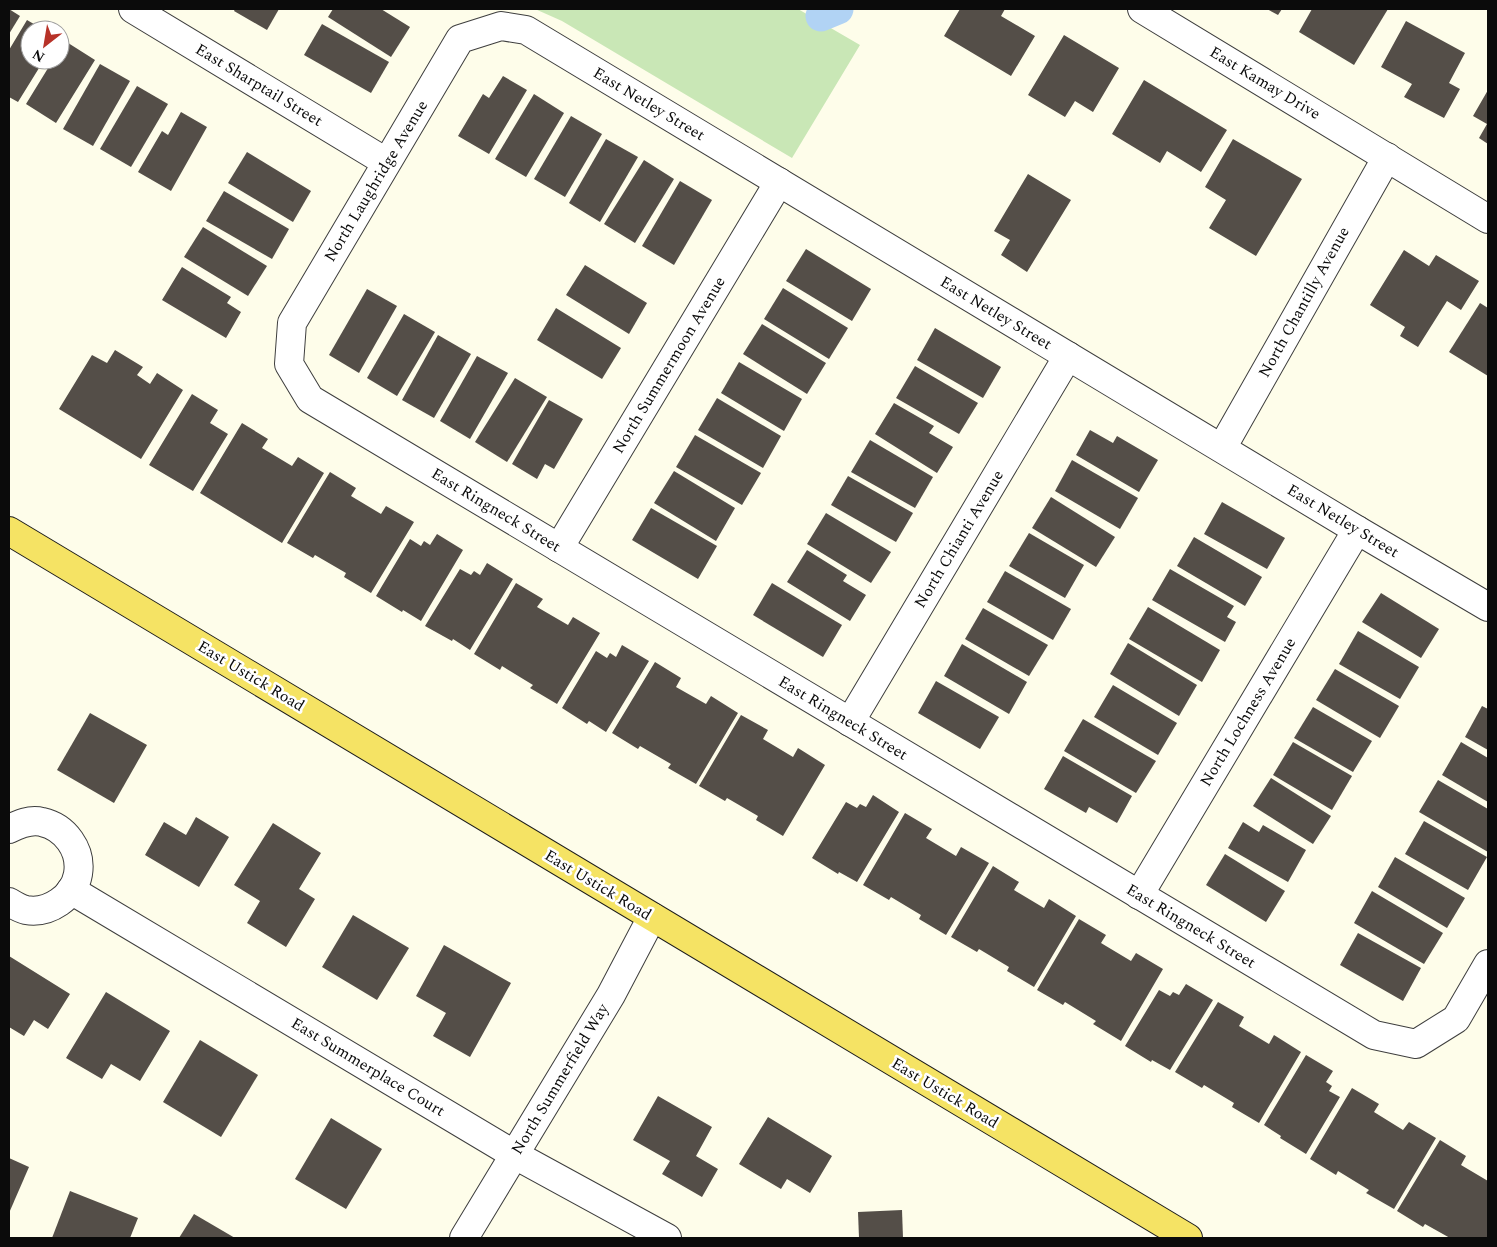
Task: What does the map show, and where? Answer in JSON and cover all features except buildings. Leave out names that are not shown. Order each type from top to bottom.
[{"type":"main road","name":"East Ustick Road","points":[[9,531],[1188,1238]]},
{"type":"street","name":"East Sharptail Street","points":[[133,9],[386,162]]},
{"type":"street","name":"East Kamay Drive","points":[[1142,9],[1488,219]]},
{"type":"street","name":"North Laughridge Avenue","points":[[289,364],[292,323],[460,40],[501,26]]},
{"type":"street","name":"East Netley Street","points":[[501,26],[526,30],[1488,607]]},
{"type":"street","name":"North Chantilly Avenue","points":[[1222,448],[1387,156]]},
{"type":"street","name":"North Summermoon Avenue","points":[[559,548],[779,182]]},
{"type":"street","name":"North Chianti Avenue","points":[[850,722],[1068,356]]},
{"type":"street","name":"East Ringneck Street","points":[[289,364],[310,399],[1374,1035],[1416,1044],[1456,1019],[1488,964]]},
{"type":"street","name":"North Lochness Avenue","points":[[1139,894],[1357,530]]},
{"type":"street","points":[[9,829],[24,822],[42,822],[58,828],[70,840],[78,856],[78,874],[71,890],[59,902],[43,910],[26,910],[9,902]]},
{"type":"street","name":"East Summerplace Court","points":[[71,890],[515,1155],[667,1238]]},
{"type":"street","name":"North Summerfield Way","points":[[464,1238],[611,995],[652,917]]},
{"type":"green space","points":[[535,9],[798,9],[860,45],[792,158],[562,21]]},
{"type":"waterway","points":[[821,16],[838,9]]}]
